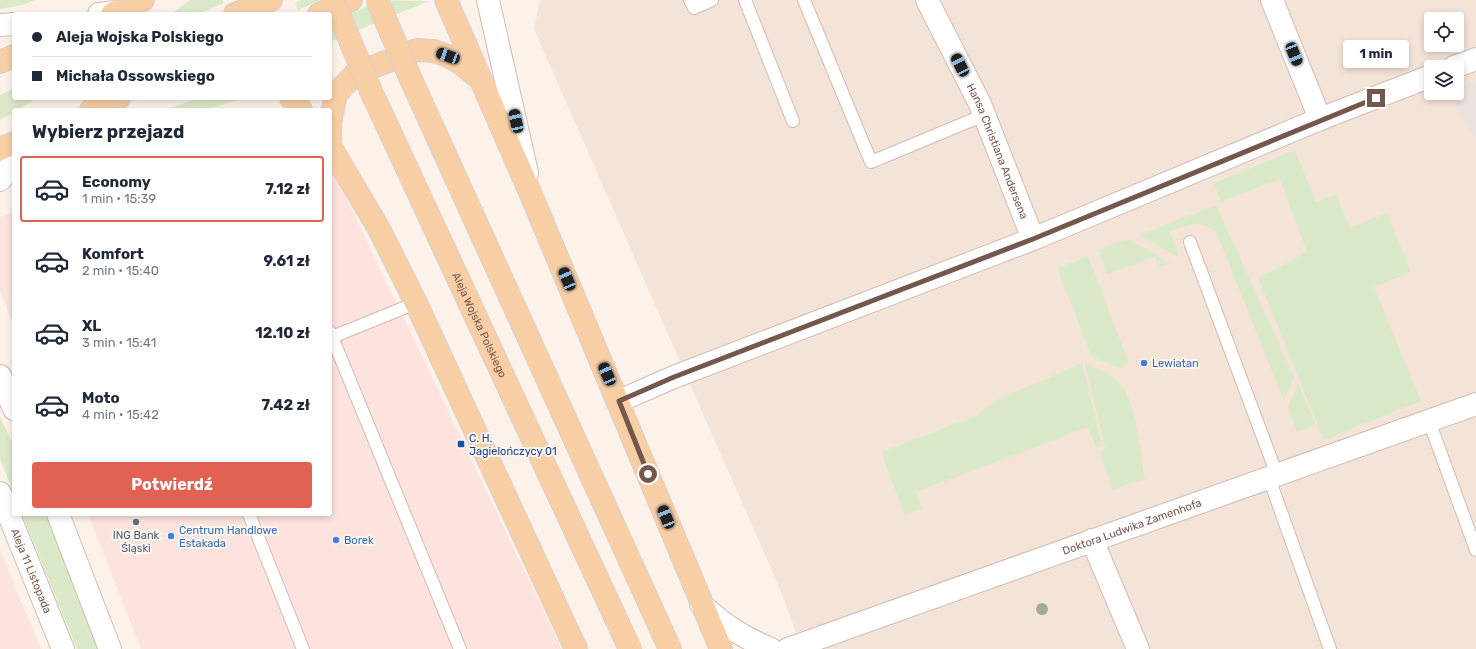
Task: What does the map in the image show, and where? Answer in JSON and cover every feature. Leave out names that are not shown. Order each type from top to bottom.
[{"type":"main road","points":[[112,12],[143,0]]},
{"type":"main road","points":[[241,10],[271,0]]},
{"type":"main road","name":"Aleja Wojska Polskiego","points":[[333,0],[371,91],[630,649]]},
{"type":"main road","points":[[324,12],[351,0]]},
{"type":"main road","points":[[378,0],[409,76],[670,649]]},
{"type":"main road","points":[[446,0],[478,78],[532,197],[619,401],[701,604],[721,649]]},
{"type":"main road","points":[[332,113],[336,94],[355,74],[417,50],[448,56],[460,62],[478,78]]},
{"type":"main road","points":[[0,62],[12,57]]},
{"type":"main road","points":[[96,108],[114,100]]},
{"type":"main road","points":[[293,100],[299,108]]},
{"type":"main road","points":[[0,148],[12,143]]},
{"type":"main road","points":[[332,149],[379,229],[416,303],[576,649]]},
{"type":"street","points":[[488,0],[532,197]]},
{"type":"street","name":"Hansa Christiana Andersena","points":[[927,0],[980,104],[1033,239]]},
{"type":"street","points":[[1272,0],[1320,119]]},
{"type":"street","points":[[0,25],[12,24]]},
{"type":"street","points":[[1464,63],[1476,59]]},
{"type":"street","points":[[619,401],[674,377],[1033,239],[1320,119],[1424,79]]},
{"type":"street","points":[[0,180],[12,165]]},
{"type":"street","points":[[0,376],[12,404]]},
{"type":"street","name":"Doktora Ludwika Zamenhofa","points":[[788,649],[1476,404]]},
{"type":"street","name":"Aleja 11 Listopada","points":[[0,493],[60,648]]},
{"type":"street","points":[[59,516],[110,649]]},
{"type":"street","points":[[1092,540],[1138,649]]},
{"type":"street","points":[[701,604],[725,626],[746,639],[771,649]]},
{"type":"lane","points":[[690,0],[694,8],[712,0]]},
{"type":"lane","points":[[745,0],[793,121]]},
{"type":"lane","points":[[804,0],[871,162],[977,118]]},
{"type":"lane","points":[[1190,242],[1273,476],[1330,649]]},
{"type":"lane","points":[[332,335],[416,303]]},
{"type":"lane","points":[[332,337],[460,649]]},
{"type":"lane","points":[[1429,421],[1476,550]]},
{"type":"lane","points":[[249,516],[303,649]]},
{"type":"shaded area","points":[[540,0],[1476,0],[1476,649],[802,649],[780,589],[534,29]]},
{"type":"shaded area","points":[[1476,81],[1476,143],[1453,100],[1464,100],[1464,86]]},
{"type":"shaded area","points":[[332,174],[339,183],[562,649],[141,649],[89,516],[332,516]]},
{"type":"shaded area","points":[[12,212],[12,322],[0,291],[0,217]]},
{"type":"shaded area","points":[[0,550],[41,649],[0,649]]},
{"type":"green space","points":[[0,0],[35,0],[22,5],[0,9]]},
{"type":"green space","points":[[190,0],[222,0],[224,3],[204,12],[174,12]]},
{"type":"green space","points":[[302,0],[320,0],[298,10],[295,3]]},
{"type":"green space","points":[[381,0],[429,1],[332,41],[332,22]]},
{"type":"green space","points":[[12,90],[12,100],[33,100],[21,108],[12,108],[12,114],[0,120],[0,95]]},
{"type":"green space","points":[[193,100],[236,100],[213,108],[171,108]]},
{"type":"green space","points":[[1295,150],[1316,202],[1336,194],[1350,228],[1387,213],[1411,272],[1374,287],[1421,401],[1324,440],[1258,278],[1307,252],[1280,179],[1221,202],[1214,183]]},
{"type":"green space","points":[[1216,205],[1294,377],[1284,401],[1216,232],[1204,225],[1193,224],[1170,232],[1179,257],[1139,235]]},
{"type":"green space","points":[[1128,239],[1171,264],[1160,267],[1155,257],[1108,274],[1098,250]]},
{"type":"green space","points":[[1088,256],[1129,363],[1119,368],[1092,357],[1057,268]]},
{"type":"green space","points":[[1082,363],[1102,445],[1096,448],[1088,427],[916,492],[922,509],[905,515],[881,452],[976,416],[995,401]]},
{"type":"green space","points":[[1085,363],[1115,379],[1119,382],[1127,394],[1137,430],[1145,479],[1112,490],[1100,452],[1105,448]]},
{"type":"green space","points":[[1298,383],[1316,425],[1297,432],[1288,407]]},
{"type":"green space","points":[[0,417],[12,442],[12,489],[0,459]]},
{"type":"green space","points":[[23,516],[47,516],[100,649],[77,649]]},
{"type":"place","name":"Lewiatan","points":[[1144,363]]},
{"type":"place","name":"C. H. Jagielończycy 01","points":[[461,444]]},
{"type":"place","name":"ING Bank Śląski","points":[[136,522]]},
{"type":"place","name":"Centrum Handlowe Estakada","points":[[171,536]]},
{"type":"place","name":"Borek","points":[[336,540]]},
{"type":"route","points":[[648,474],[619,401],[674,377],[1033,239],[1320,119],[1376,98]]}]
